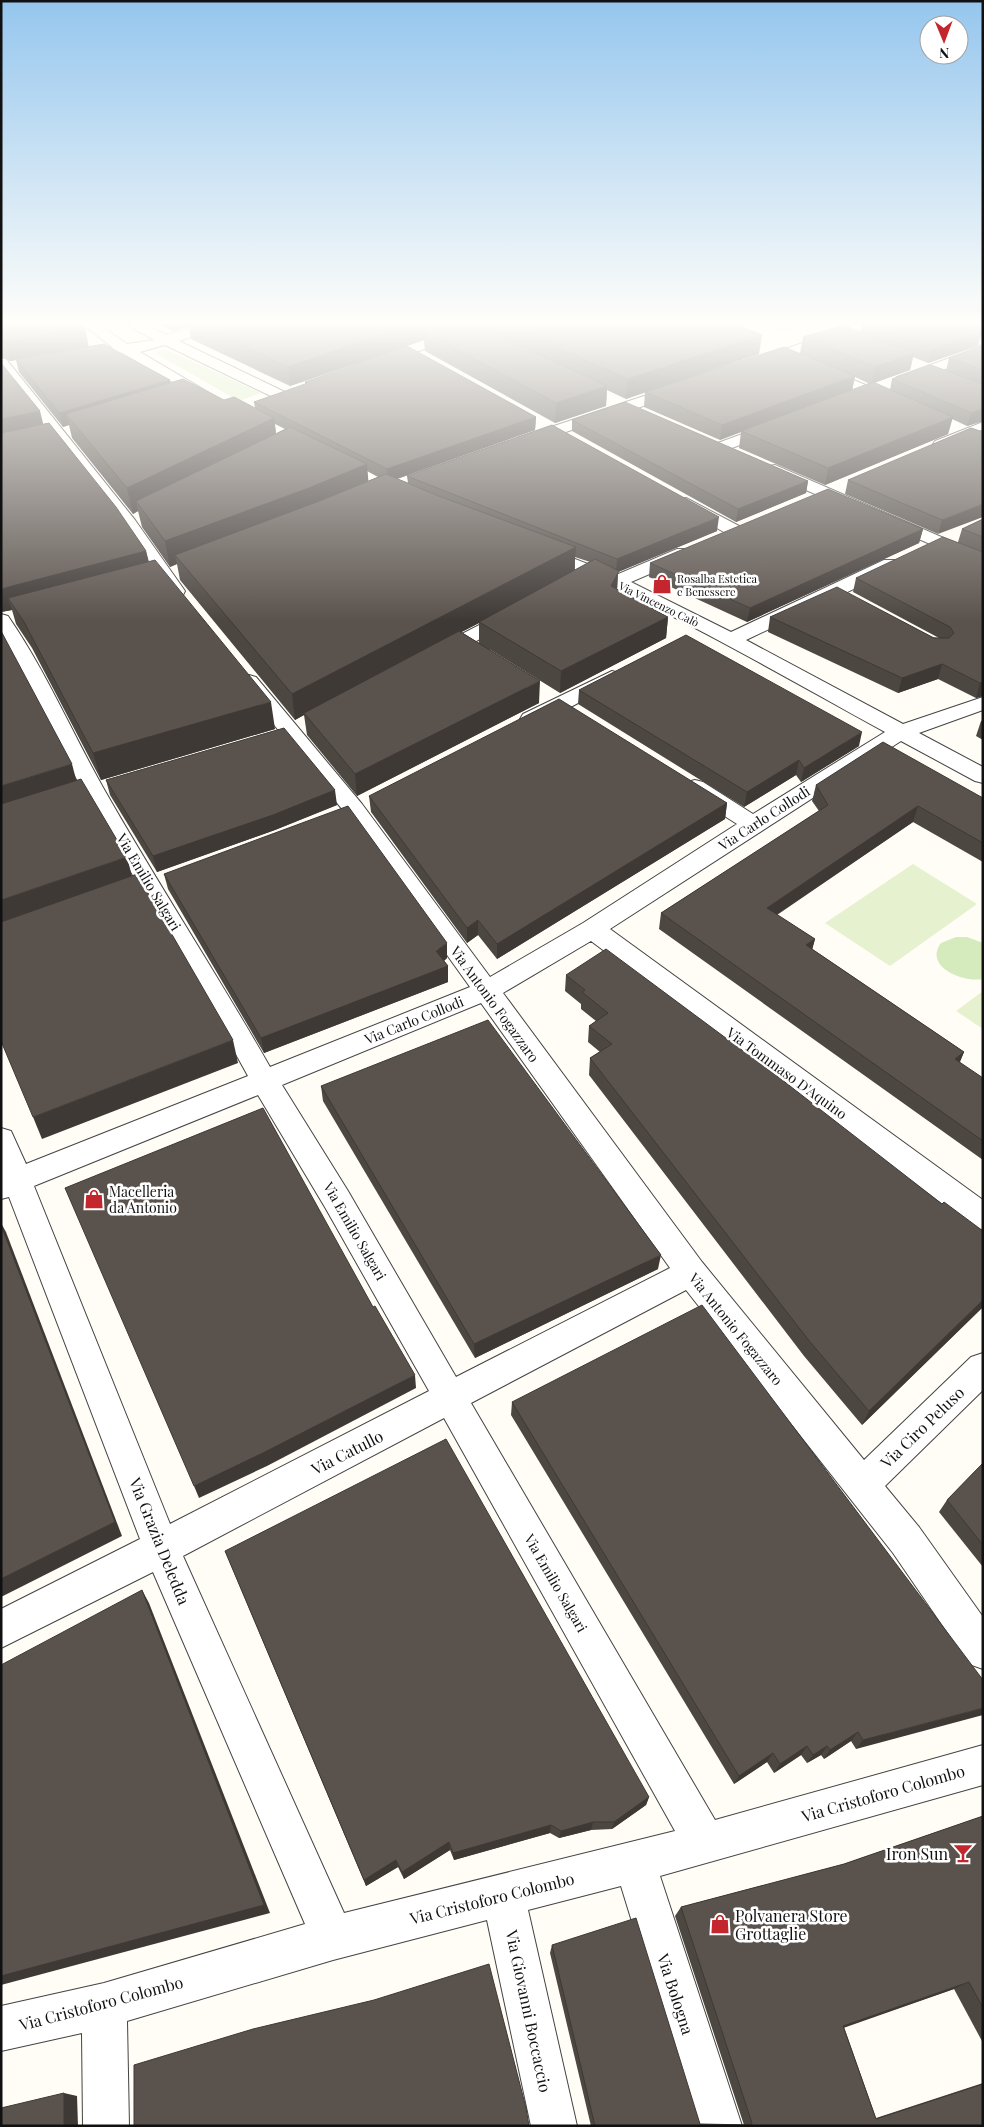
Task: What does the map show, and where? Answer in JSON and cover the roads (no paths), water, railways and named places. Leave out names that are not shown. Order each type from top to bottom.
[{"type":"street","points":[[49,422],[58,435],[137,519],[164,576],[190,608]]},
{"type":"street","points":[[540,422],[572,440]]},
{"type":"street","points":[[508,447],[579,422]]},
{"type":"street","points":[[721,447],[786,423]]},
{"type":"street","points":[[950,426],[978,434]]},
{"type":"street","points":[[923,452],[978,434]]},
{"type":"street","points":[[704,440],[738,455]]},
{"type":"street","points":[[756,462],[983,562]]},
{"type":"street","points":[[807,500],[843,485]]},
{"type":"street","points":[[675,497],[734,531]]},
{"type":"street","points":[[716,539],[753,523]]},
{"type":"street","points":[[730,640],[956,534]]},
{"type":"street","name":"Via Vincenzo Calò","points":[[522,543],[594,571],[697,632],[730,640],[983,776]]},
{"type":"street","points":[[615,582],[698,547]]},
{"type":"street","points":[[569,584],[594,571]]},
{"type":"street","points":[[834,591],[852,600]]},
{"type":"street","points":[[418,665],[469,647],[527,606]]},
{"type":"street","name":"Via Emilio Salgari","points":[[7,618],[20,650],[94,791],[150,883],[264,1080],[338,1200],[705,1844]]},
{"type":"street","name":"Via Antonio Fogazzaro","points":[[234,662],[353,809],[690,1272],[906,1540],[983,1650]]},
{"type":"street","points":[[511,729],[627,669]]},
{"type":"street","name":"Via Carlo Collodi","points":[[10,1183],[486,991],[592,929],[753,824],[900,732],[983,703]]},
{"type":"street","points":[[678,777],[753,824]]},
{"type":"street","name":"Via Tommaso D'Aquino","points":[[592,929],[983,1217]]},
{"type":"street","name":"Via Grazia Deledda","points":[[1,1139],[10,1183],[161,1548],[333,1938]]},
{"type":"street","name":"Via Catullo","points":[[1,1629],[451,1398],[690,1272]]},
{"type":"street","name":"Via Ciro Peluso","points":[[861,1486],[983,1368]]},
{"type":"street","name":"Via Cristoforo Colombo","points":[[1,2029],[104,2005],[333,1938],[705,1844],[983,1765]]},
{"type":"street","name":"Via Bologna","points":[[634,1862],[719,2126]]},
{"type":"street","name":"Via Giovanni Boccaccio","points":[[503,1896],[554,2126]]},
{"type":"street","points":[[104,2005],[106,2126]]},
{"type":"place","name":"Rosalba Estetica e Benessere","points":[[662,584]]},
{"type":"place","name":"Macelleria da Antonio","points":[[94,1199]]},
{"type":"place","name":"Iron Sun","points":[[963,1853]]},
{"type":"place","name":"Polvanera Store Grottaglie","points":[[720,1924]]}]
